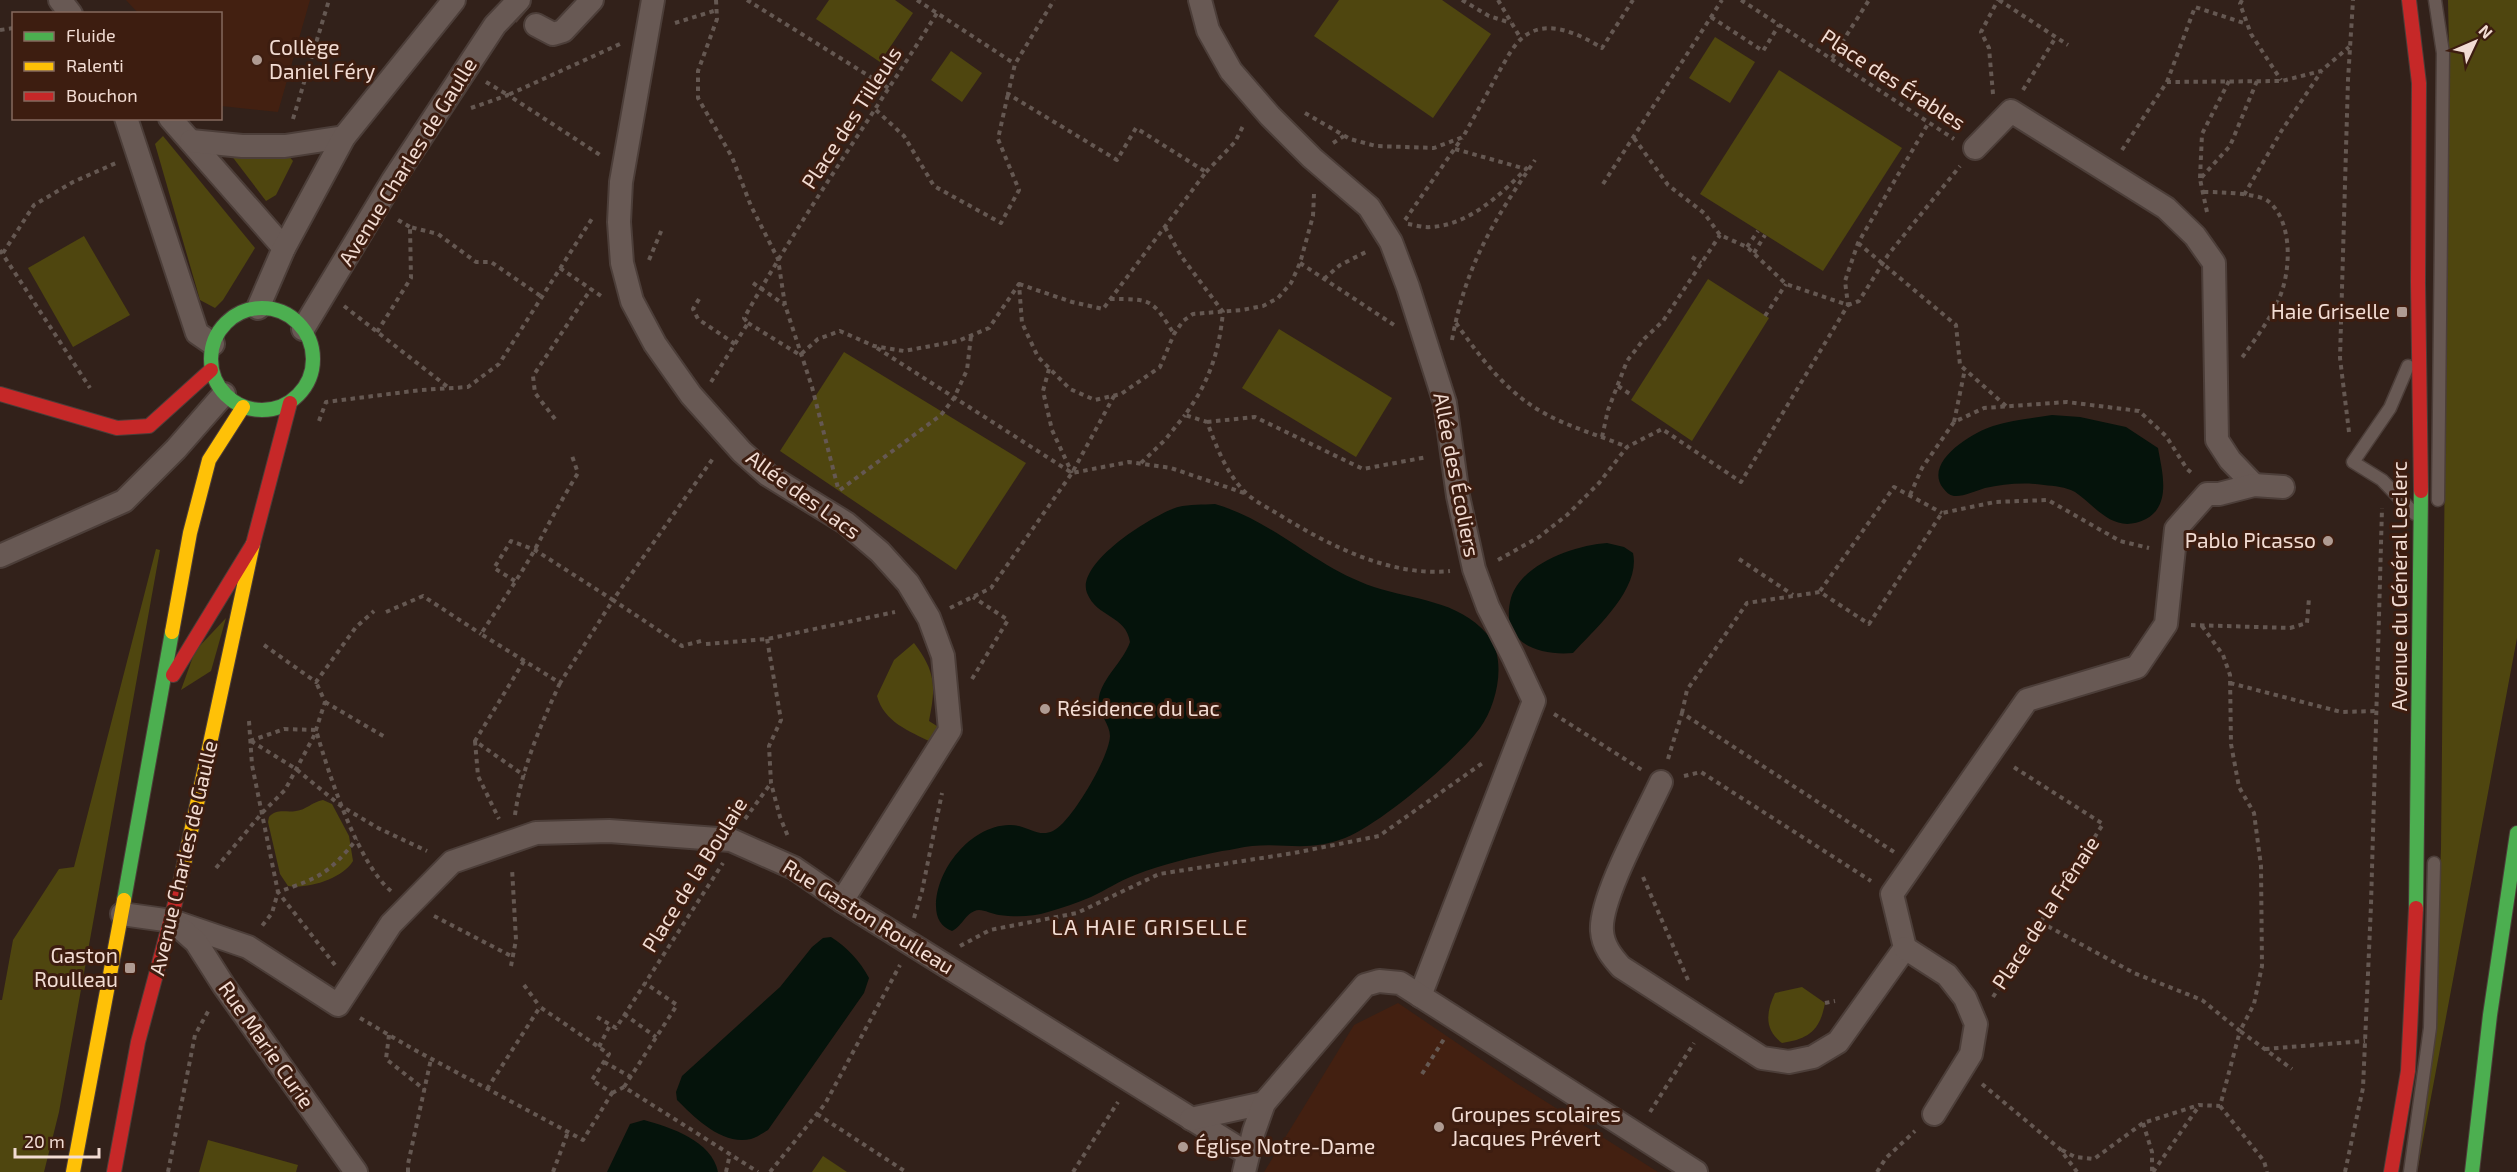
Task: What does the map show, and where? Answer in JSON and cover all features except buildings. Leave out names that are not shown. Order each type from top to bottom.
[{"type":"main road","name":"Avenue du Général Leclerc","points":[[2391,1172],[2408,1071],[2418,868],[2422,522],[2419,83],[2409,0]]},
{"type":"main road","points":[[258,308],[275,309],[291,317],[303,329],[311,345],[313,361],[310,377],[302,392],[290,403],[275,409],[258,411],[243,407],[224,394],[211,370],[210,352],[226,322],[241,312],[258,308]]},
{"type":"main road","points":[[0,393],[117,429],[149,426],[211,370]]},
{"type":"main road","name":"Avenue Charles de Gaulle","points":[[114,1172],[138,1042],[172,921],[253,544],[290,403]]},
{"type":"main road","name":"Avenue Charles de Gaulle","points":[[73,1172],[94,1069],[190,533],[209,460],[243,407]]},
{"type":"main road","name":"Avenue Charles de Gaulle","points":[[160,697],[190,644],[253,544]]},
{"type":"main road","points":[[2472,1172],[2490,1015],[2517,833]]},
{"type":"street","points":[[60,0],[69,12]]},
{"type":"street","points":[[258,308],[284,248],[344,137],[454,0]]},
{"type":"street","name":"Avenue Charles de Gaulle","points":[[303,329],[393,180],[465,70],[495,25],[519,0]]},
{"type":"street","points":[[536,25],[553,34],[562,31],[592,0]]},
{"type":"street","name":"Allée des Lacs","points":[[653,0],[622,176],[620,222],[622,263],[632,301],[655,344],[698,402],[731,440],[768,475],[846,523],[880,552],[908,583],[926,613],[943,656],[950,730],[842,901]]},
{"type":"street","name":"Allée des Écoliers","points":[[1200,0],[1208,30],[1231,70],[1255,99],[1312,158],[1397,232],[1423,337],[1445,403],[1458,496],[1474,569],[1488,608],[1534,700]]},
{"type":"street","points":[[1975,148],[2011,111],[2166,208],[2195,236],[2214,263],[2217,440],[2230,460],[2254,485]]},
{"type":"street","points":[[127,120],[197,333],[213,344]]},
{"type":"street","points":[[172,120],[284,248]]},
{"type":"street","points":[[191,141],[242,146],[285,146],[344,137]]},
{"type":"street","points":[[0,556],[124,501],[176,449],[224,394]]},
{"type":"street","points":[[1934,1114],[1971,1054],[1976,1024],[1965,998],[1947,975],[1905,948],[1892,894],[2027,700],[2137,667],[2166,624],[2176,529],[2207,494],[2219,494],[2254,485],[2283,487]]},
{"type":"street","points":[[1420,996],[1534,700]]},
{"type":"street","points":[[1661,782],[1605,904],[1602,932],[1608,951],[1621,967],[1762,1058],[1790,1062],[1813,1057],[1838,1042],[1905,948]]},
{"type":"street","name":"Rue Gaston Roulleau","points":[[345,996],[391,924],[452,862],[537,833],[609,831],[731,840],[794,868],[842,901],[1191,1119],[1246,1163],[1264,1103],[1365,985],[1379,981],[1400,982],[1696,1172]]},
{"type":"street","points":[[122,914],[172,921],[248,946],[345,996]]},
{"type":"street","name":"Rue Marie Curie","points":[[172,921],[196,942],[224,986],[356,1172]]},
{"type":"street","points":[[1191,1119],[1264,1103]]},
{"type":"lane","points":[[2435,0],[2443,53],[2438,514]]},
{"type":"lane","points":[[2419,325],[2403,381],[2390,408],[2353,462],[2382,480],[2422,522]]},
{"type":"lane","points":[[2410,1172],[2430,1028],[2434,852]]},
{"type":"path","points":[[285,146],[329,0]]},
{"type":"path","points":[[716,0],[717,19],[698,71],[698,98],[732,157],[751,206],[778,259],[785,306],[812,387],[839,491]]},
{"type":"path","points":[[747,0],[890,89]]},
{"type":"path","points":[[917,0],[1015,64]]},
{"type":"path","points":[[876,110],[904,136],[934,186],[1001,223],[1019,190],[998,140],[1015,64],[1054,0]]},
{"type":"path","points":[[1462,0],[1489,16],[1511,23]]},
{"type":"path","points":[[1498,0],[1521,39]]},
{"type":"path","points":[[1397,232],[1463,137],[1508,56],[1521,39],[1537,30],[1557,29],[1575,33],[1602,48],[1633,0]]},
{"type":"path","points":[[1603,184],[1722,0]]},
{"type":"path","name":"Place des Érables","points":[[1627,447],[1662,429],[1740,482],[1848,305],[1859,301],[1888,255],[1975,148],[1952,138],[1741,0]]},
{"type":"path","points":[[1832,58],[1869,0]]},
{"type":"path","points":[[2056,37],[2011,111],[1993,95],[1989,48],[1981,32],[1998,0],[2056,37],[2068,45]]},
{"type":"path","points":[[2242,0],[2240,4],[2251,34],[2282,81]]},
{"type":"path","points":[[2349,432],[2340,358],[2353,0]]},
{"type":"path","points":[[2108,171],[2167,82],[2195,7],[2247,24]]},
{"type":"path","points":[[508,95],[647,32],[717,10]]},
{"type":"path","name":"Place des Tilleuls","points":[[748,323],[744,318],[778,259],[937,13]]},
{"type":"path","points":[[1711,17],[1763,51],[1779,25]]},
{"type":"path","points":[[2244,195],[2282,130],[2321,71],[2350,47]]},
{"type":"path","points":[[319,423],[326,402],[468,387],[499,364],[611,189],[622,176],[508,95],[465,70]]},
{"type":"path","points":[[2167,82],[2282,81],[2321,71]]},
{"type":"path","points":[[2195,236],[2207,211],[2200,179],[2202,134],[2229,81]]},
{"type":"path","points":[[2200,179],[2230,146],[2258,81]]},
{"type":"path","points":[[1008,94],[1117,160],[1136,128],[1206,172]]},
{"type":"path","points":[[1019,284],[1072,302],[1103,309],[1206,172],[1235,142],[1255,99]]},
{"type":"path","points":[[1296,107],[1350,139],[1376,146],[1434,148],[1463,137]]},
{"type":"path","points":[[1634,138],[1668,185],[1704,213],[1720,235],[1747,247],[1786,284],[1848,305],[1845,281],[1858,243],[1929,122]]},
{"type":"path","points":[[1455,149],[1526,169]]},
{"type":"path","points":[[91,389],[2,252],[34,205],[73,182],[137,153]]},
{"type":"path","points":[[1019,284],[1022,323],[1038,357],[1070,389],[1095,400],[1121,394],[1160,367],[1174,334],[1183,321],[1193,314],[1263,306],[1278,298],[1292,283],[1313,216],[1312,158]]},
{"type":"path","points":[[1324,279],[1340,265],[1397,232],[1460,220],[1496,199],[1535,160],[1496,216],[1476,255],[1455,323],[1451,349]]},
{"type":"path","points":[[2204,192],[2244,195],[2267,201],[2283,221],[2289,256],[2279,300],[2242,359],[2216,381]]},
{"type":"path","points":[[1369,207],[1397,232]]},
{"type":"path","points":[[377,332],[411,278],[410,227],[438,234],[476,262],[491,262],[542,297]]},
{"type":"path","points":[[1140,464],[1165,440],[1201,393],[1220,342],[1223,312],[1181,256],[1165,228]]},
{"type":"path","points":[[1747,247],[1758,231]]},
{"type":"path","points":[[1602,437],[1608,410],[1627,361],[1644,339],[1663,321],[1720,235]]},
{"type":"path","points":[[1754,253],[1765,235]]},
{"type":"path","points":[[1858,243],[1956,325],[1960,365],[2007,406]]},
{"type":"path","points":[[1692,257],[1701,263]]},
{"type":"path","points":[[1300,263],[1407,334],[1452,338]]},
{"type":"path","points":[[560,268],[612,304],[632,301]]},
{"type":"path","points":[[753,283],[785,306]]},
{"type":"path","points":[[874,346],[904,351],[958,342],[989,328],[1019,284]]},
{"type":"path","points":[[1766,316],[1786,284]]},
{"type":"path","points":[[555,419],[534,393],[533,376],[591,289]]},
{"type":"path","points":[[326,292],[450,388]]},
{"type":"path","points":[[699,299],[693,309],[698,320],[735,344]]},
{"type":"path","points":[[1110,299],[1137,299],[1157,306],[1174,334]]},
{"type":"path","points":[[698,402],[748,323],[800,355]]},
{"type":"path","points":[[800,355],[818,339],[840,331],[874,346],[1072,473],[1129,462],[1171,468],[1248,495],[1305,530],[1348,551],[1413,570],[1444,572],[1474,569],[1504,558],[1539,537],[1599,483],[1627,447],[1543,412],[1520,398],[1479,356],[1455,323]]},
{"type":"path","points":[[825,510],[839,491],[941,415],[954,398],[967,370],[971,336]]},
{"type":"path","points":[[1050,369],[1043,391],[1052,430],[1072,473]]},
{"type":"path","points":[[1910,495],[1922,468],[1954,422],[1965,369]]},
{"type":"path","points":[[1618,386],[1633,396]]},
{"type":"path","points":[[706,644],[767,639],[926,613],[973,597],[991,588],[1072,473],[1115,395]]},
{"type":"path","points":[[1954,422],[1984,408],[2067,402],[2139,411],[2166,436],[2187,469],[2219,494]]},
{"type":"path","points":[[1185,415],[1207,422],[1254,417],[1363,469],[1413,461]]},
{"type":"path","points":[[1207,422],[1231,475],[1248,495]]},
{"type":"path","points":[[511,966],[516,940],[511,842],[517,800],[543,719],[560,683],[613,600],[718,451],[731,440]]},
{"type":"path","points":[[481,634],[535,550],[578,473],[571,453]]},
{"type":"path","points":[[2345,1172],[2363,1088],[2382,480]]},
{"type":"path","points":[[1820,592],[1894,487],[1942,513],[1995,502],[2048,500],[2120,541],[2173,554]]},
{"type":"path","points":[[1661,782],[1687,690],[1746,603],[1820,592],[1869,624],[1942,513]]},
{"type":"path","points":[[515,580],[494,568],[511,541],[535,550],[682,646],[700,641]]},
{"type":"path","points":[[1739,559],[1794,595]]},
{"type":"path","points":[[386,612],[423,596],[560,683]]},
{"type":"path","points":[[949,708],[963,692],[1008,621],[973,597]]},
{"type":"path","points":[[2166,624],[2290,628],[2307,623],[2309,598]]},
{"type":"path","points":[[316,682],[356,627],[374,611]]},
{"type":"path","points":[[2202,626],[2223,655],[2230,683],[2231,744],[2239,787],[2254,813],[2262,866],[2262,966],[2254,1004],[2240,1031],[2220,1106]]},
{"type":"path","points":[[767,639],[781,720],[769,747],[771,783],[780,817],[807,877]]},
{"type":"path","points":[[263,644],[316,682],[325,702],[385,737]]},
{"type":"path","points":[[511,842],[477,776],[475,741],[524,661]]},
{"type":"path","points":[[2230,683],[2341,711],[2376,711]]},
{"type":"path","points":[[1534,700],[1661,782],[1701,772],[1892,894]]},
{"type":"path","points":[[262,813],[285,790],[316,730],[325,702]]},
{"type":"path","points":[[1682,713],[1914,865]]},
{"type":"path","points":[[248,716],[252,765],[278,892],[345,996],[388,1035],[583,1140],[612,1093],[624,1087],[758,1172]]},
{"type":"path","points":[[250,741],[284,729],[316,730]]},
{"type":"path","points":[[316,730],[326,767],[341,806],[380,882],[409,905],[452,923],[513,957]]},
{"type":"path","points":[[935,959],[990,930],[1077,913],[1159,874],[1294,854],[1379,836],[1520,737]]},
{"type":"path","points":[[250,741],[296,769],[341,806],[378,828],[452,862]]},
{"type":"path","points":[[475,741],[525,776]]},
{"type":"path","name":"Place de la Frênaie","points":[[1976,1024],[2103,824],[1991,753]]},
{"type":"path","name":"Place de la Boulaie","points":[[610,1025],[616,1028],[724,861],[731,840],[771,783]]},
{"type":"path","points":[[770,1172],[825,1104],[899,969],[922,891],[943,786]]},
{"type":"path","points":[[278,892],[318,878],[336,865],[357,839]]},
{"type":"path","points":[[1630,849],[1707,1022],[1636,1134]]},
{"type":"path","points":[[248,946],[272,913],[278,892]]},
{"type":"path","points":[[2040,922],[2134,973],[2202,1000],[2292,1070]]},
{"type":"path","name":"Place de la Boulaie","points":[[624,1087],[677,1005],[645,983]]},
{"type":"path","points":[[524,985],[540,1007],[609,1054],[592,1080],[612,1093]]},
{"type":"path","points":[[168,1172],[195,1035],[224,986]]},
{"type":"path","points":[[487,1089],[540,1007]]},
{"type":"path","points":[[624,1014],[657,1037]]},
{"type":"path","points":[[597,1017],[610,1025],[599,1047]]},
{"type":"path","points":[[1422,1074],[1456,1019]]},
{"type":"path","points":[[388,1035],[386,1059],[425,1090]]},
{"type":"path","points":[[2265,1049],[2365,1041]]},
{"type":"path","points":[[408,1172],[431,1059]]},
{"type":"path","points":[[604,1062],[631,1077]]},
{"type":"path","points":[[1962,1068],[2060,1149],[2075,1157],[2094,1159],[2143,1123],[2199,1106],[2220,1106]]},
{"type":"path","points":[[1073,1172],[1132,1081]]},
{"type":"path","points":[[2152,1172],[2199,1106]]},
{"type":"path","points":[[2220,1106],[2264,1161],[2267,1172]]},
{"type":"path","points":[[817,1114],[906,1172]]},
{"type":"path","points":[[1877,1172],[1886,1158],[1934,1114]]},
{"type":"path","points":[[2143,1123],[2152,1152],[2152,1172]]},
{"type":"path","points":[[553,1172],[568,1132]]},
{"type":"path","points":[[2060,1149],[2077,1172]]},
{"type":"path","points":[[726,1172],[730,1154]]},
{"type":"shaded area","name":"Collège Daniel Féry","points":[[126,0],[310,0],[278,112],[222,106],[222,12],[137,12]]},
{"type":"shaded area","points":[[829,0],[895,0],[913,13],[880,62],[816,19]]},
{"type":"shaded area","points":[[1339,0],[1442,0],[1491,34],[1433,118],[1314,36]]},
{"type":"shaded area","points":[[2448,0],[2517,0],[2517,638],[2417,1172],[2436,987],[2441,848]]},
{"type":"shaded area","points":[[1715,37],[1755,62],[1730,103],[1689,78]]},
{"type":"shaded area","points":[[951,51],[982,73],[962,102],[931,80]]},
{"type":"shaded area","points":[[1779,70],[1902,148],[1823,271],[1700,194]]},
{"type":"shaded area","points":[[163,136],[255,248],[223,300],[215,308],[200,300],[155,144]]},
{"type":"shaded area","points":[[231,155],[288,155],[293,161],[276,195],[266,201]]},
{"type":"shaded area","points":[[84,236],[130,315],[73,347],[28,268]]},
{"type":"shaded area","points":[[1708,279],[1769,318],[1692,441],[1631,400]]},
{"type":"shaded area","points":[[1279,329],[1392,398],[1356,457],[1242,388]]},
{"type":"shaded area","points":[[844,352],[1026,463],[956,570],[780,451]]},
{"type":"shaded area","points":[[2052,415],[2080,417],[2126,427],[2158,448],[2163,487],[2159,505],[2154,513],[2135,523],[2116,522],[2107,518],[2075,492],[2052,486],[2007,485],[1985,488],[1958,496],[1949,494],[1943,488],[1939,478],[1940,468],[1953,449],[1963,441],[1993,426]]},
{"type":"shaded area","points":[[1215,504],[1257,521],[1353,579],[1449,608],[1475,623],[1487,634],[1493,644],[1498,668],[1495,694],[1480,728],[1454,757],[1398,805],[1345,838],[1320,845],[1252,846],[1200,856],[1146,871],[1091,897],[1042,914],[1011,916],[979,910],[971,913],[956,929],[952,931],[948,929],[940,921],[936,906],[942,878],[958,852],[981,833],[995,827],[1017,826],[1042,833],[1056,829],[1077,806],[1104,756],[1110,736],[1099,708],[1099,697],[1130,642],[1123,626],[1097,607],[1087,593],[1086,581],[1093,568],[1119,541],[1167,511],[1178,507]]},
{"type":"shaded area","points":[[1607,543],[1624,547],[1633,553],[1634,567],[1630,580],[1614,608],[1573,653],[1535,649],[1516,636],[1511,626],[1509,613],[1511,598],[1526,575],[1537,566],[1565,552]]},
{"type":"shaded area","points":[[156,549],[160,550],[59,1112],[44,1172],[0,1172],[0,1000],[2,1000],[13,940],[59,869],[74,867]]},
{"type":"shaded area","points":[[226,618],[211,671],[181,690],[195,651]]},
{"type":"shaded area","points":[[914,643],[927,663],[932,680],[933,699],[929,721],[940,728],[931,742],[898,725],[885,713],[877,696],[894,660]]},
{"type":"shaded area","points":[[323,800],[332,804],[349,836],[353,861],[333,878],[305,886],[288,886],[280,874],[268,822],[269,817],[278,812],[300,810]]},
{"type":"shaded area","points":[[831,937],[853,955],[862,966],[869,978],[864,993],[768,1130],[751,1139],[741,1140],[710,1129],[677,1100],[676,1092],[682,1076],[780,987],[812,947],[823,938]]},
{"type":"shaded area","points":[[1802,987],[1825,1003],[1823,1013],[1816,1027],[1806,1036],[1782,1043],[1772,1032],[1768,1020],[1772,1000],[1775,993]]},
{"type":"shaded area","name":"Groupes scolaires Jacques Prévert","points":[[1398,1003],[1516,1083],[1658,1172],[1264,1172],[1354,1025]]},
{"type":"shaded area","points":[[644,1120],[677,1131],[699,1144],[708,1152],[718,1172],[607,1172],[630,1124]]},
{"type":"shaded area","points":[[208,1140],[298,1165],[296,1172],[199,1172]]},
{"type":"shaded area","points":[[823,1156],[847,1172],[812,1172]]},
{"type":"tunnel","points":[[507,0],[536,25]]},
{"type":"traffic: fast","points":[[262,308],[282,312],[298,323],[309,339],[313,359],[309,379],[298,395],[282,406],[262,410],[242,406],[226,395],[215,379],[211,359],[215,339],[226,323],[242,312],[262,308]]},
{"type":"traffic: fast","points":[[2416,908],[2421,491]]},
{"type":"traffic: fast","points":[[124,900],[172,632]]},
{"type":"traffic: fast","points":[[2472,1172],[2490,1015],[2517,833]]},
{"type":"traffic: slow","points":[[172,632],[190,533],[209,460],[243,407]]},
{"type":"traffic: slow","points":[[178,892],[253,544]]},
{"type":"traffic: slow","points":[[73,1172],[124,900]]},
{"type":"traffic: jam","points":[[2409,0],[2419,83],[2418,283],[2421,491]]},
{"type":"traffic: jam","points":[[0,394],[117,428],[149,426],[211,370]]},
{"type":"traffic: jam","points":[[173,675],[253,544],[290,403]]},
{"type":"traffic: jam","points":[[114,1172],[138,1042],[178,892]]},
{"type":"traffic: jam","points":[[2391,1172],[2408,1071],[2416,908]]},
{"type":"place","name":"Collège Daniel Féry","points":[[257,60]]},
{"type":"place","name":"Haie Griselle","points":[[2402,312]]},
{"type":"place","name":"Pablo Picasso","points":[[2328,541]]},
{"type":"place","name":"Résidence du Lac","points":[[1045,709]]},
{"type":"place","name":"Gaston Roulleau","points":[[130,968]]},
{"type":"place","name":"Groupes scolaires Jacques Prévert","points":[[1439,1127]]},
{"type":"place","name":"Église Notre-Dame","points":[[1183,1147]]},
{"type":"district","name":"LA HAIE GRISELLE","points":[[1150,927]]}]
